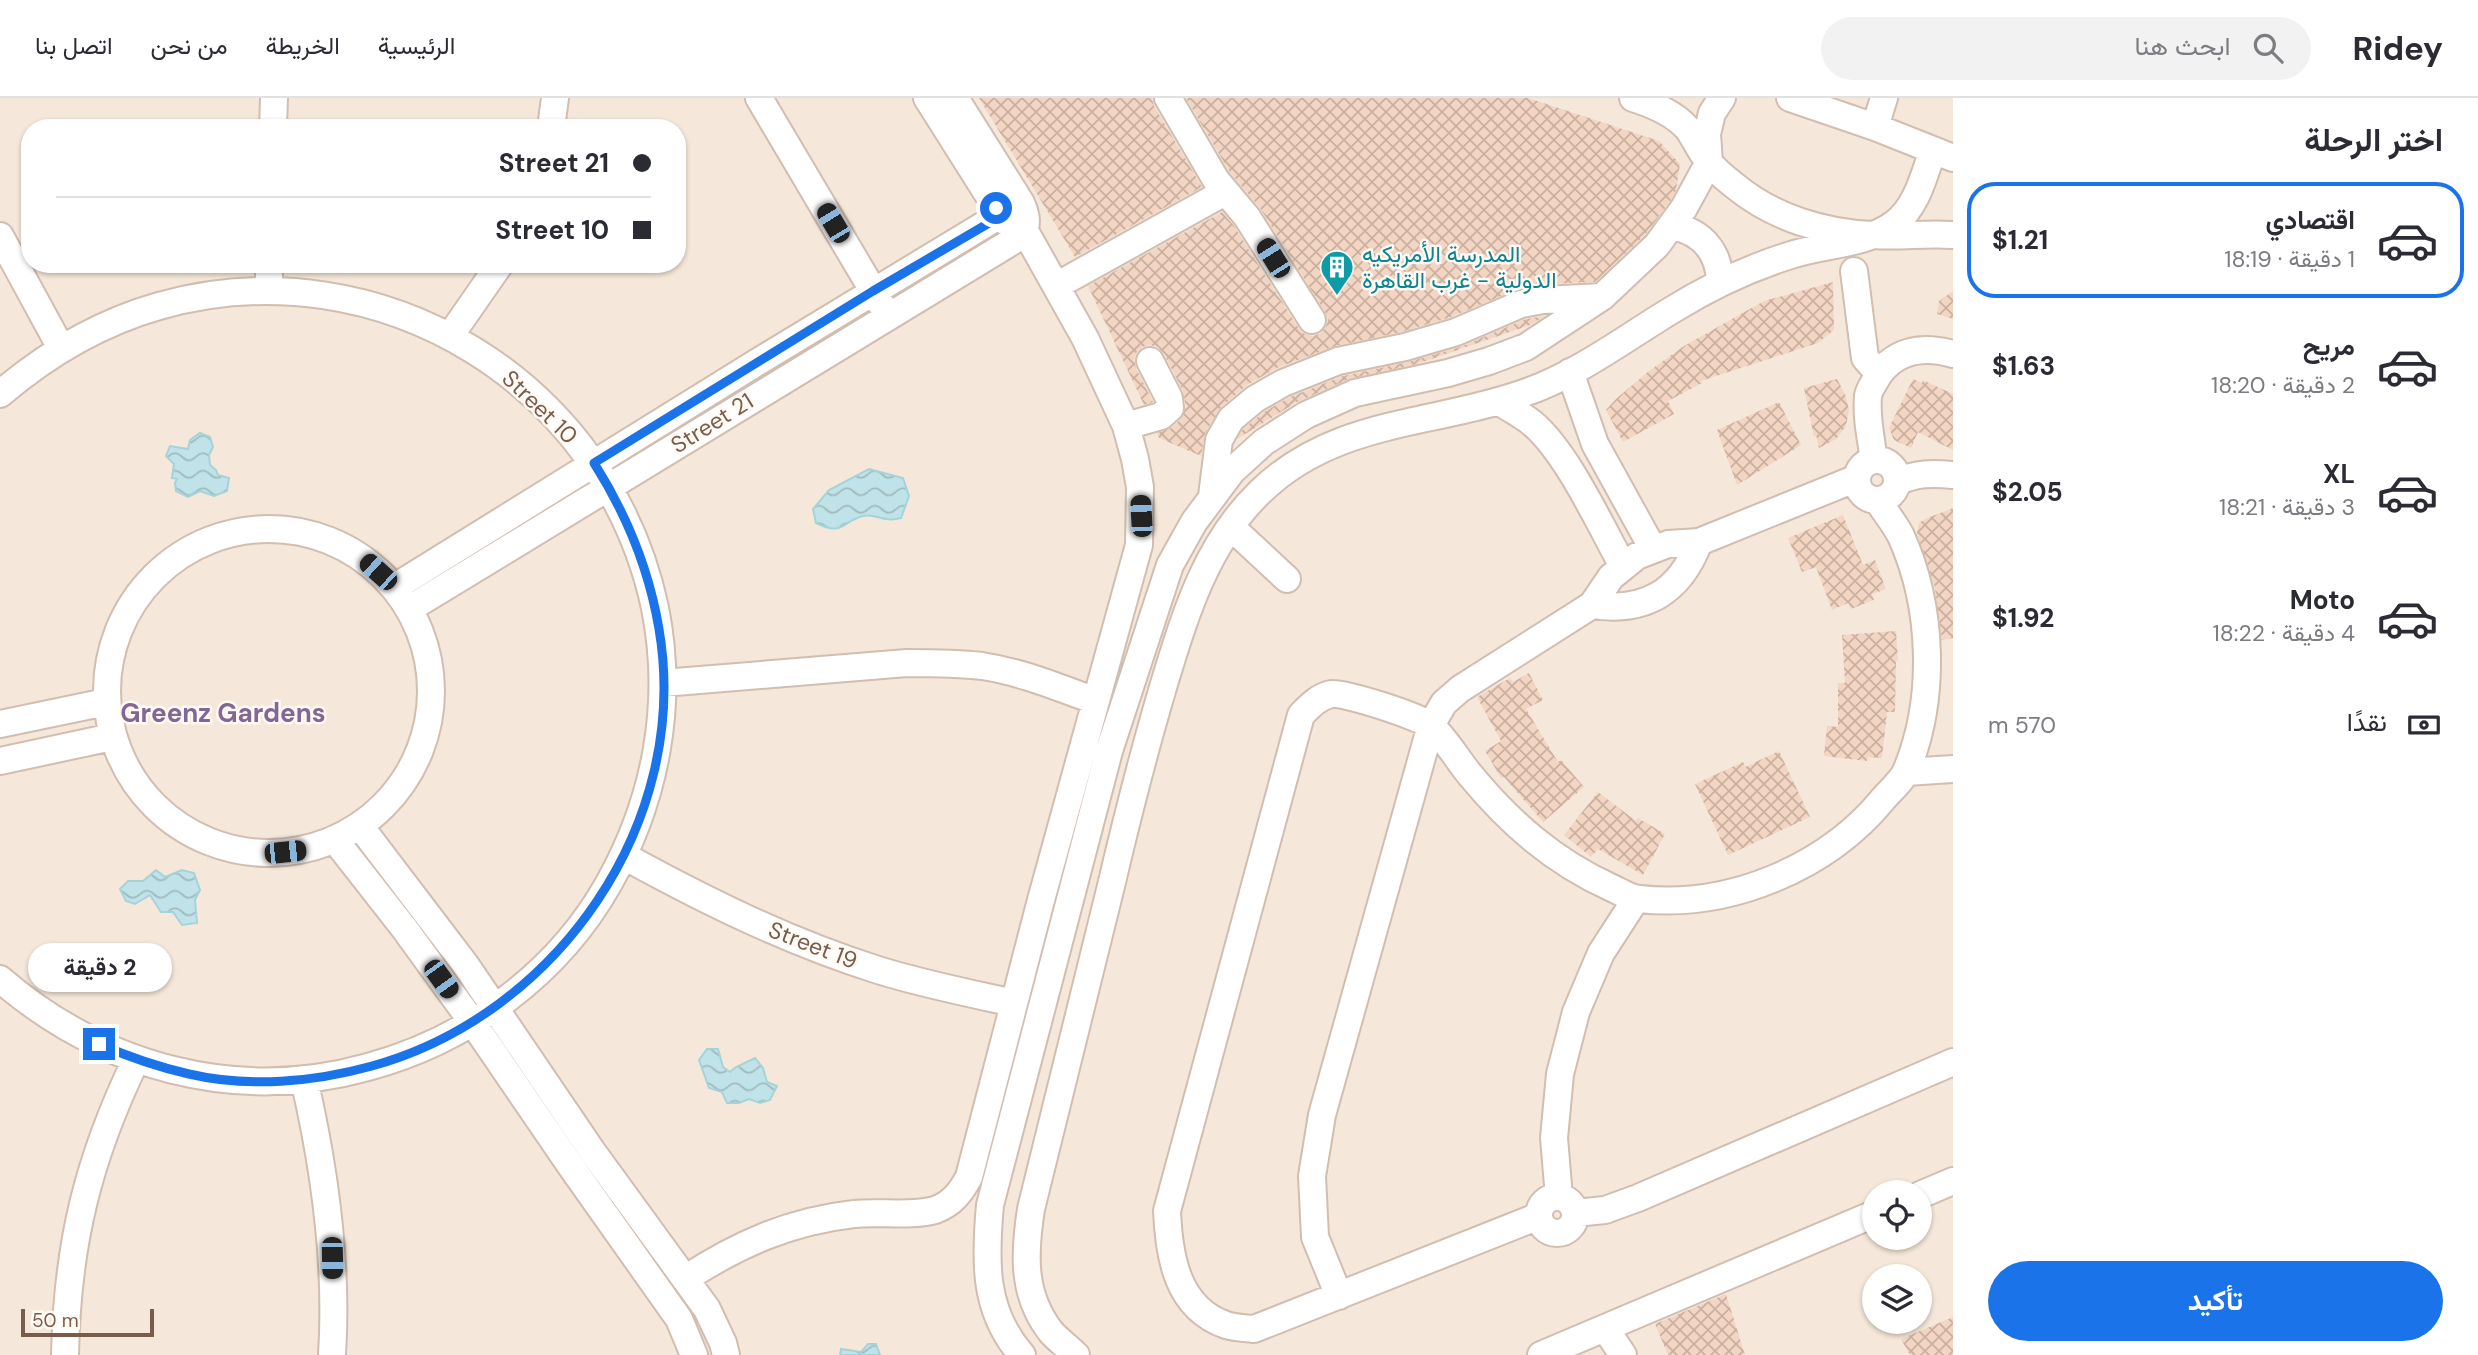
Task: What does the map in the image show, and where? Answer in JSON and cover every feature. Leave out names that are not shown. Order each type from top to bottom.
[{"type":"street","points":[[273,119],[274,98]]},
{"type":"street","points":[[552,119],[555,98]]},
{"type":"street","points":[[759,98],[888,316]]},
{"type":"street","points":[[685,1279],[716,1258],[749,1241],[784,1228],[820,1218],[857,1213],[925,1212],[950,1203],[960,1193],[969,1177],[1139,545],[1140,487],[1135,458],[1126,426],[1085,338],[1056,286],[1020,235],[990,221],[995,204],[927,98]]},
{"type":"street","points":[[955,98],[1021,203],[1026,221],[1020,235]]},
{"type":"street","points":[[1168,98],[1225,192],[1247,217],[1312,320]]},
{"type":"street","points":[[1633,98],[1664,111],[1687,128],[1709,162],[1736,187],[1768,208],[1802,223],[1838,232],[1875,235],[1953,235]]},
{"type":"street","points":[[1021,1355],[1001,1324],[993,1303],[985,1254],[990,1205],[1109,751],[1170,565],[1194,522],[1232,471],[1264,442],[1306,415],[1355,393],[1448,373],[1526,347],[1602,297],[1624,278],[1672,226],[1709,162],[1707,134],[1712,113],[1722,98]]},
{"type":"street","points":[[1875,127],[1884,98]]},
{"type":"street","points":[[1076,1355],[1052,1332],[1032,1301],[1025,1268],[1031,1209],[1142,757],[1184,621],[1201,578],[1231,527],[1259,493],[1289,468],[1320,449],[1362,432],[1500,402],[1538,388],[1620,344],[1672,309],[1720,282],[1791,254],[1875,235],[1897,222],[1914,201],[1943,154],[1794,99]]},
{"type":"street","points":[[1056,286],[1225,192]]},
{"type":"street","name":"Street 21","points":[[402,598],[594,463],[990,221]]},
{"type":"street","points":[[1672,226],[1695,233],[1704,240],[1717,259],[1720,282]]},
{"type":"street","name":"Street 21","points":[[402,598],[609,487],[1020,235]]},
{"type":"street","points":[[0,236],[61,348]]},
{"type":"street","points":[[1854,271],[1865,358],[1872,366],[1882,368]]},
{"type":"street","points":[[269,273],[269,291]]},
{"type":"street","points":[[450,336],[494,273]]},
{"type":"street","name":"Street 10","points":[[0,394],[61,348],[123,318],[161,305],[214,295],[269,291],[331,296],[407,317],[450,336],[494,362],[534,394],[566,427],[594,463],[632,533],[649,581],[660,632],[663,683],[662,716],[651,781],[640,819],[624,856],[600,899],[570,940],[535,976],[496,1008],[433,1044],[392,1061],[349,1073],[259,1081],[214,1078],[136,1060],[81,1036],[30,1005],[0,979]]},
{"type":"street","points":[[1212,496],[1219,440],[1231,419],[1255,399],[1283,383],[1338,361],[1405,347],[1456,332],[1521,304],[1556,298],[1602,297]]},
{"type":"street","points":[[1339,1296],[1315,1237],[1312,1176],[1322,1115],[1431,725],[1444,703],[1460,689],[1592,605],[1606,584],[1623,566],[1653,549],[1676,543],[1699,542],[1866,469],[1884,461],[1896,473],[1897,482],[1894,491],[1887,498],[1878,501],[1869,499],[1857,486],[1866,469],[1868,393],[1882,368],[1908,351],[1938,350],[1953,354]]},
{"type":"street","points":[[1126,426],[1161,416],[1170,408],[1169,398],[1150,361]]},
{"type":"street","points":[[1570,372],[1595,444],[1653,549]]},
{"type":"street","points":[[1500,402],[1532,423],[1558,454],[1623,566]]},
{"type":"street","points":[[1576,482],[1607,464]]},
{"type":"street","points":[[1897,482],[1913,475],[1953,475]]},
{"type":"street","points":[[1878,501],[1900,535],[1916,581],[1925,628],[1926,677],[1920,724],[1906,772],[1873,811],[1834,846],[1789,872],[1740,891],[1688,899],[1636,899],[1586,876],[1539,846],[1498,809],[1431,725],[1351,695],[1332,694],[1314,701],[1301,715],[1167,1212],[1173,1266],[1183,1292],[1202,1312],[1226,1325],[1254,1329],[1539,1216],[1541,1206],[1548,1199],[1567,1205],[1605,1210],[1953,1062]]},
{"type":"street","points":[[1231,527],[1287,579]]},
{"type":"street","points":[[271,528],[317,536],[360,556],[402,598],[427,654],[431,703],[420,750],[396,793],[360,826],[335,839],[302,850],[267,854],[233,850],[200,839],[170,821],[145,798],[126,769],[112,737],[106,702],[109,659],[123,618],[148,582],[181,554],[224,535],[271,528]]},
{"type":"street","points":[[1592,605],[1631,607],[1666,591],[1681,577],[1692,561],[1699,542]]},
{"type":"street","points":[[663,683],[946,662],[1022,675],[1096,701]]},
{"type":"street","points":[[0,724],[106,702]]},
{"type":"street","points":[[0,761],[112,737]]},
{"type":"street","points":[[1906,772],[1953,769]]},
{"type":"street","points":[[360,826],[496,1008],[592,1151],[708,1309],[726,1355]]},
{"type":"street","points":[[335,839],[473,1023],[679,1319],[694,1355]]},
{"type":"street","name":"Street 19","points":[[624,856],[749,921],[813,947],[892,974],[1014,1003]]},
{"type":"street","points":[[1567,1205],[1554,1138],[1560,1074],[1572,1024],[1601,953],[1636,899]]},
{"type":"street","points":[[1043,998],[1081,1006]]},
{"type":"street","points":[[65,1355],[69,1278],[82,1203],[114,1106],[136,1060]]},
{"type":"street","points":[[304,1079],[323,1168],[328,1213],[333,1303],[332,1355]]},
{"type":"street","points":[[1932,1190],[1953,1181]]},
{"type":"street","points":[[1541,1355],[1862,1219]]},
{"type":"street","points":[[1605,1328],[1623,1355]]},
{"type":"shaded area","points":[[0,98],[1953,98],[1953,1355],[0,1355]]},
{"type":"water","points":[[200,433],[210,437],[213,447],[209,455],[210,465],[218,475],[229,478],[227,491],[214,496],[200,491],[188,497],[176,491],[177,479],[172,478],[174,464],[166,456],[170,446],[188,449],[190,440]]},
{"type":"water","points":[[869,469],[903,478],[909,496],[901,518],[863,516],[832,529],[816,523],[813,509],[829,490]]},
{"type":"water","points":[[156,870],[165,877],[182,870],[194,873],[200,890],[195,900],[197,923],[182,925],[173,912],[161,912],[150,895],[135,904],[126,901],[120,889],[128,881],[143,881]]},
{"type":"water","points":[[707,1049],[718,1049],[723,1067],[730,1072],[755,1058],[763,1068],[767,1082],[777,1086],[770,1100],[760,1103],[749,1099],[739,1103],[727,1103],[722,1092],[709,1088],[699,1060]]},
{"type":"water","points":[[868,1344],[876,1344],[880,1355],[840,1355],[841,1349],[861,1352]]},
{"type":"building","points":[[979,98],[1152,98],[1154,106],[1202,187],[1075,257]]},
{"type":"building","name":"المدرسة الأمريكيه الدولية - غرب القاهرة","points":[[1186,98],[1528,98],[1659,141],[1680,164],[1676,190],[1645,235],[1595,282],[1542,284],[1518,289],[1451,317],[1401,332],[1335,346],[1277,368],[1247,385],[1221,407],[1205,433],[1201,456],[1159,438],[1157,433],[1171,428],[1180,420],[1186,407],[1183,391],[1164,354],[1158,347],[1150,345],[1142,347],[1136,353],[1136,368],[1153,402],[1144,405],[1088,286],[1222,212],[1234,226],[1299,329],[1313,336],[1320,334],[1328,319],[1260,208],[1229,171]]},
{"type":"building","points":[[1833,282],[1834,330],[1818,343],[1701,381],[1702,383],[1668,401],[1674,414],[1623,442],[1606,410],[1649,371],[1684,346],[1764,301]]},
{"type":"building","points":[[1953,291],[1953,319],[1937,314],[1939,301]]},
{"type":"building","points":[[1545,316],[1530,325],[1417,364],[1349,379],[1297,402],[1237,439],[1243,429],[1264,412],[1290,397],[1343,376],[1460,347],[1526,319]]},
{"type":"building","points":[[1837,379],[1849,410],[1846,426],[1836,439],[1819,448],[1816,435],[1814,437],[1804,388]]},
{"type":"building","points":[[1913,379],[1922,383],[1923,380],[1953,394],[1953,450],[1918,432],[1911,448],[1894,440],[1889,428]]},
{"type":"building","points":[[1779,402],[1801,445],[1737,485],[1717,430]]},
{"type":"building","points":[[1953,508],[1953,638],[1942,640],[1935,588],[1917,533],[1919,523]]},
{"type":"building","points":[[1843,515],[1863,565],[1875,560],[1886,589],[1872,594],[1874,600],[1851,609],[1848,603],[1832,610],[1816,567],[1802,572],[1788,538]]},
{"type":"building","points":[[1896,631],[1898,661],[1895,712],[1887,712],[1882,758],[1868,757],[1867,761],[1824,756],[1827,726],[1838,727],[1838,683],[1845,683],[1842,635]]},
{"type":"building","points":[[1529,673],[1543,700],[1526,709],[1558,762],[1561,760],[1584,787],[1543,822],[1504,777],[1501,778],[1485,751],[1501,741],[1477,697],[1510,678],[1513,682]]},
{"type":"building","points":[[1779,751],[1810,817],[1728,855],[1695,784],[1743,762],[1745,767]]},
{"type":"building","points":[[1598,792],[1636,821],[1638,818],[1665,834],[1643,875],[1598,849],[1591,857],[1564,835]]},
{"type":"building","points":[[1726,1294],[1745,1355],[1668,1355],[1655,1324]]},
{"type":"building","points":[[1953,1317],[1953,1355],[1910,1355],[1901,1339],[1913,1334],[1932,1334],[1932,1326]]},
{"type":"place","name":"المدرسة الأمريكيه الدولية - غرب القاهرة","points":[[1337,297]]},
{"type":"district","name":"Greenz Gardens","points":[[223,713]]},
{"type":"route","points":[[99,1044],[136,1060],[214,1078],[259,1081],[349,1073],[392,1061],[433,1044],[496,1008],[535,976],[570,940],[600,899],[624,856],[640,819],[651,781],[662,716],[660,632],[649,581],[632,533],[594,463],[873,291],[989,223],[995,216],[996,208]]}]
